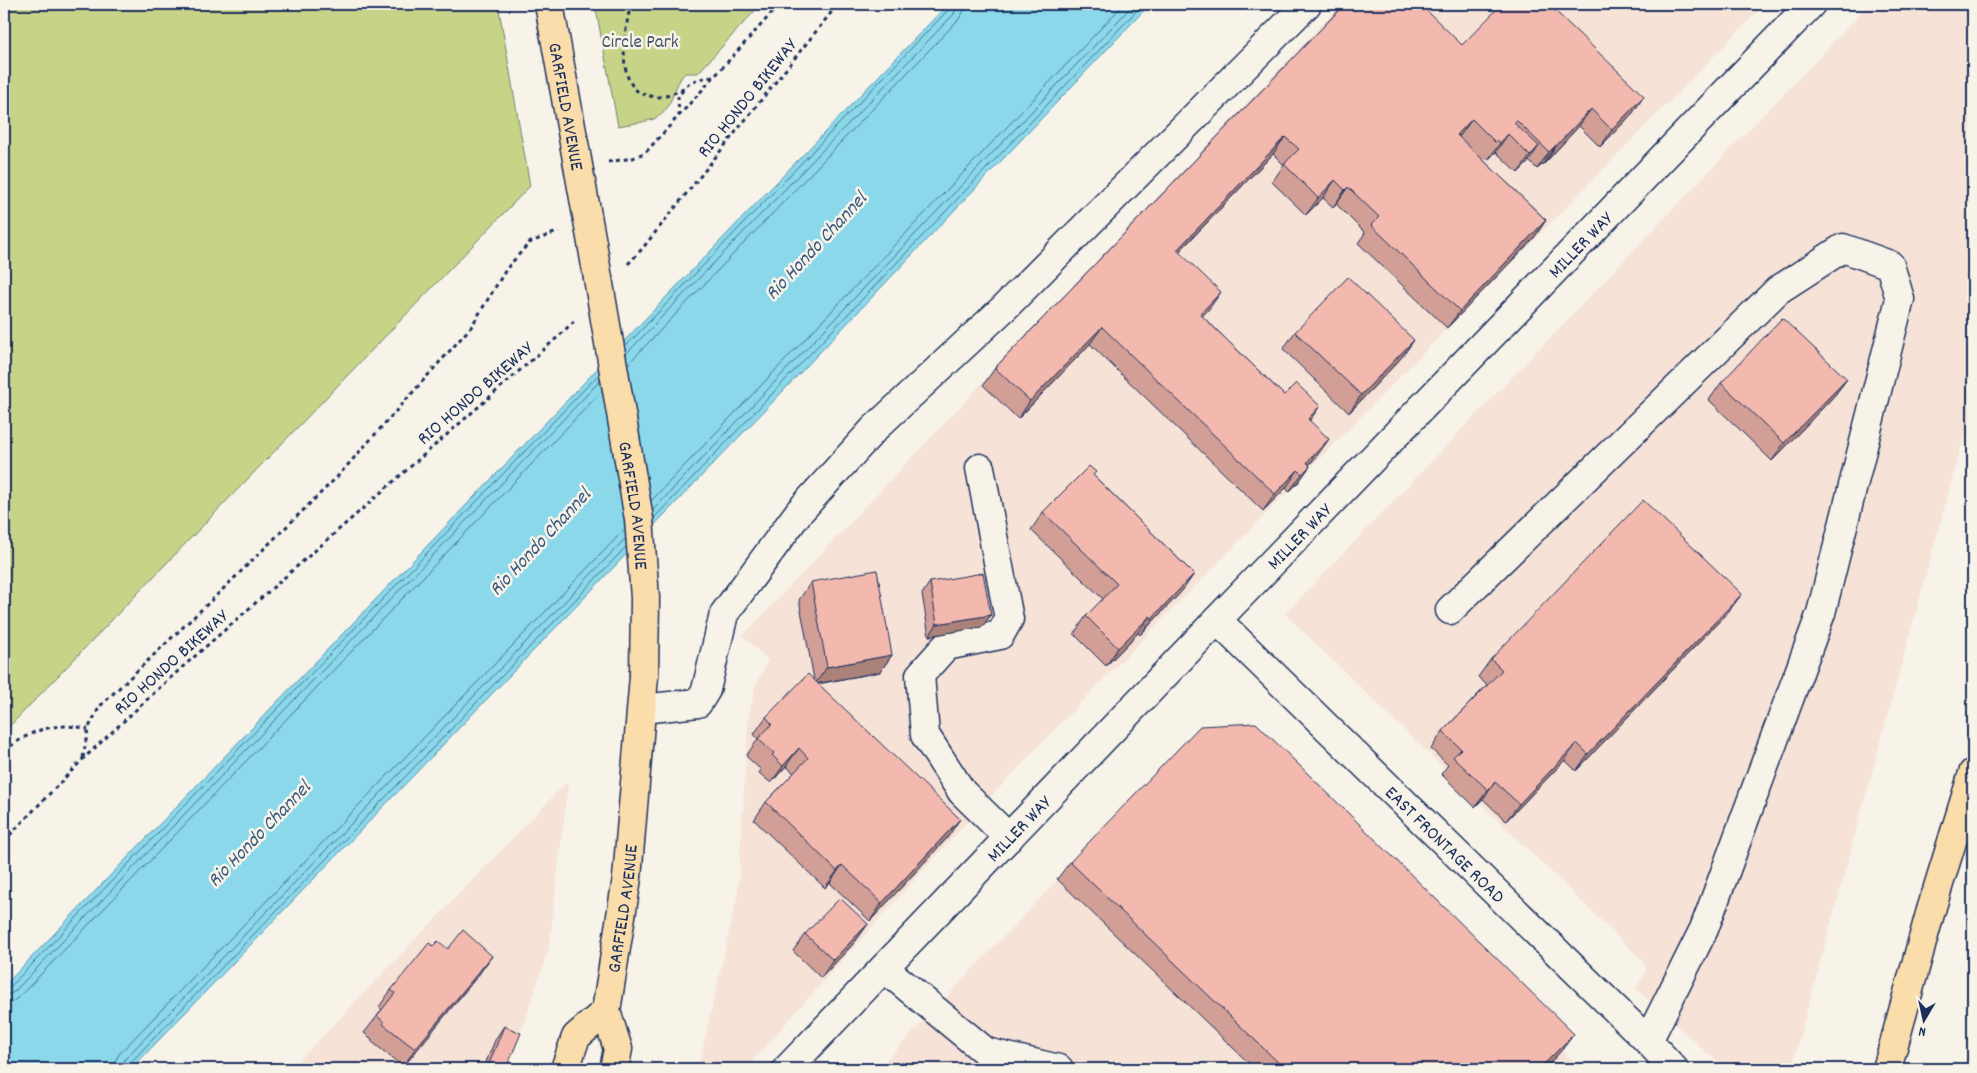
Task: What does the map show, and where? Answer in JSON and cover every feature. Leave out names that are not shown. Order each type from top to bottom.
[{"type":"main road","name":"GARFIELD AVENUE","points":[[549,4],[639,519],[646,624],[642,709],[627,878],[606,1011],[618,1050],[614,1069]]},
{"type":"main road","points":[[1887,1069],[1931,910],[1973,773]]},
{"type":"main road","points":[[565,1069],[576,1037],[606,1011]]},
{"type":"street","points":[[642,709],[698,703],[706,690],[724,614],[799,512],[875,428],[1004,308],[1308,4]]},
{"type":"street","name":"MILLER WAY","points":[[787,1069],[1811,4]]},
{"type":"street","points":[[1450,610],[1778,290],[1844,248],[1890,265],[1900,299],[1821,613],[1730,864],[1704,930],[1648,1041]]},
{"type":"street","points":[[980,468],[1009,619],[1000,635],[946,646],[920,674],[925,735],[962,792],[1009,838]]},
{"type":"street","name":"EAST FRONTAGE ROAD","points":[[1217,620],[1648,1041],[1674,1069]]},
{"type":"street","points":[[884,968],[986,1052],[1059,1069]]},
{"type":"path","points":[[631,4],[624,46],[626,72],[632,87],[642,94],[655,97],[668,96],[687,86]]},
{"type":"path","name":"RIO HONDO BIKEWAY","points":[[578,165],[633,158],[646,152],[780,4]]},
{"type":"path","name":"RIO HONDO BIKEWAY","points":[[622,269],[642,249],[838,4]]},
{"type":"path","points":[[679,116],[678,96],[690,81],[700,77],[714,77]]},
{"type":"path","name":"RIO HONDO BIKEWAY","points":[[83,759],[88,728],[100,706],[219,594],[337,477],[471,327],[508,268],[529,243],[590,231]]},
{"type":"path","name":"RIO HONDO BIKEWAY","points":[[4,841],[83,759],[169,679],[559,336],[578,316]]},
{"type":"path","points":[[4,751],[29,735],[49,726],[72,725],[88,728]]},
{"type":"shaded area","points":[[1341,4],[1765,4],[1051,733],[952,838],[745,1069],[698,1069],[738,893],[748,722],[755,687],[768,660],[743,636]]},
{"type":"shaded area","points":[[1870,4],[1973,4],[1973,418],[1960,450],[1791,1069],[1725,1069],[1636,989],[1647,969],[1643,961],[1285,614]]},
{"type":"shaded area","points":[[1244,741],[1581,1069],[878,1069],[1188,743]]},
{"type":"shaded area","points":[[568,781],[549,948],[509,1069],[291,1069]]},
{"type":"green space","points":[[4,4],[498,4],[530,186],[4,732]]},
{"type":"green space","name":"Circle Park","points":[[595,4],[761,4],[698,73],[685,73],[663,113],[650,120],[618,126]]},
{"type":"water","name":"Rio Hondo Channel","points":[[948,4],[1150,4],[766,409],[131,1069],[4,1069],[4,986]]},
{"type":"building","points":[[1345,4],[1420,4],[1462,45],[1502,4],[1548,4],[1644,96],[1612,130],[1591,109],[1549,152],[1517,121],[1514,123],[1539,146],[1530,156],[1508,134],[1500,143],[1497,140],[1495,142],[1472,119],[1457,135],[1546,220],[1460,311],[1371,225],[1379,217],[1348,187],[1345,190],[1335,180],[1318,198],[1284,164],[1299,149],[1285,137],[1177,250],[1221,292],[1200,314],[1284,395],[1296,383],[1320,406],[1308,419],[1329,439],[1307,462],[1310,466],[1302,474],[1298,470],[1275,494],[1102,327],[1030,401],[995,368]]},
{"type":"building","points":[[1348,277],[1414,340],[1361,395],[1295,332]]},
{"type":"building","points":[[1782,318],[1847,379],[1784,443],[1721,383]]},
{"type":"building","points":[[1089,466],[1096,472],[1093,475],[1194,574],[1152,618],[1150,616],[1118,648],[1086,616],[1117,584],[1043,512]]},
{"type":"building","points":[[1643,500],[1742,594],[1588,754],[1577,743],[1519,804],[1495,782],[1488,790],[1453,757],[1461,749],[1443,731],[1502,670],[1491,659]]},
{"type":"building","points":[[877,570],[892,655],[827,667],[811,582]]},
{"type":"building","points":[[983,573],[991,615],[937,624],[930,582]]},
{"type":"building","points":[[808,674],[960,819],[882,903],[842,865],[837,871],[766,802],[808,758],[799,748],[783,766],[772,755],[774,753],[758,739],[772,724],[766,717]]},
{"type":"building","points":[[1256,723],[1574,1034],[1539,1069],[1285,1069],[1070,862],[1200,726]]},
{"type":"building","points":[[840,898],[868,924],[833,960],[805,934]]},
{"type":"building","points":[[463,930],[492,956],[415,1049],[383,1024],[384,1022],[377,1016],[395,993],[391,990],[429,943],[433,946],[438,941],[448,949]]},
{"type":"building","points":[[504,1026],[521,1033],[506,1069],[487,1069]]}]
